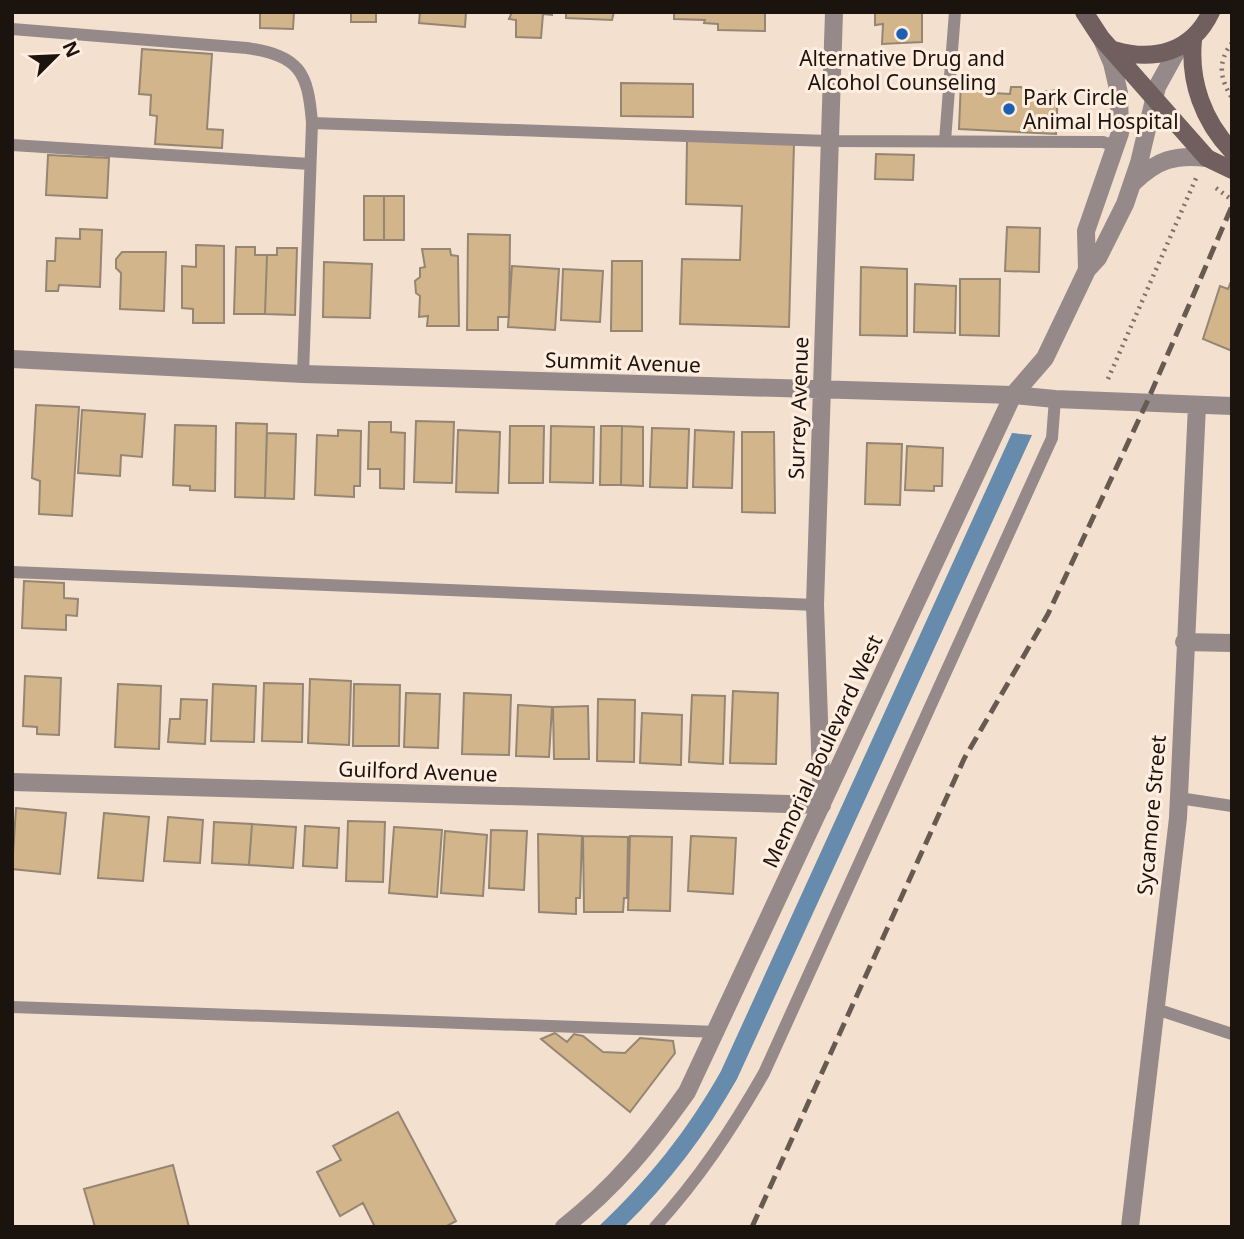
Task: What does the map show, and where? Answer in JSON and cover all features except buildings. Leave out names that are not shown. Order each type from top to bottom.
[{"type":"main road","points":[[1084,12],[1108,44],[1207,159],[1232,170]]},
{"type":"main road","points":[[1108,44],[1148,56],[1185,44],[1211,12]]},
{"type":"main road","points":[[1185,44],[1196,91],[1207,115],[1232,151]]},
{"type":"street","name":"Surrey Avenue","points":[[822,805],[815,606],[834,12]]},
{"type":"street","name":"Memorial Boulevard West","points":[[1087,270],[1086,231],[1116,146],[1121,120],[1119,93],[1108,44]]},
{"type":"street","name":"Memorial Boulevard West","points":[[564,1227],[594,1203],[640,1157],[687,1092],[718,1032],[1013,394],[1045,358],[1087,270],[1098,258],[1131,185],[1154,98],[1185,44]]},
{"type":"street","points":[[1131,185],[1151,166],[1170,157],[1207,159]]},
{"type":"street","name":"Summit Avenue","points":[[12,359],[303,374],[821,391],[1013,394],[1055,399],[1232,406]]},
{"type":"street","name":"Sycamore Street","points":[[1130,1227],[1179,798],[1184,642],[1197,405]]},
{"type":"street","points":[[1184,642],[1232,643]]},
{"type":"street","name":"Guilford Avenue","points":[[12,782],[822,805]]},
{"type":"lane","points":[[945,142],[955,12]]},
{"type":"lane","points":[[12,29],[277,52],[293,64],[309,86],[312,123],[303,374]]},
{"type":"lane","points":[[312,123],[829,141],[1103,142],[1116,146]]},
{"type":"lane","points":[[12,145],[310,164]]},
{"type":"lane","points":[[655,1227],[692,1187],[728,1137],[764,1073],[1052,438],[1055,399]]},
{"type":"lane","points":[[12,572],[815,606]]},
{"type":"lane","points":[[1179,798],[1232,806]]},
{"type":"lane","points":[[12,1007],[718,1032]]},
{"type":"lane","points":[[1153,1008],[1232,1034]]},
{"type":"path","points":[[1232,43],[1220,66],[1224,86],[1232,99]]},
{"type":"path","points":[[1107,380],[1198,175]]},
{"type":"water","points":[[1012,433],[1032,435],[737,1079],[686,1157],[641,1210],[624,1227],[598,1227],[666,1154],[721,1071]]},
{"type":"railway","points":[[752,1227],[964,759],[1048,614],[1147,402],[1232,206]]},
{"type":"place","name":"Alternative Drug and Alcohol Counseling","points":[[902,34]]},
{"type":"place","name":"Park Circle Animal Hospital","points":[[1009,109]]}]
